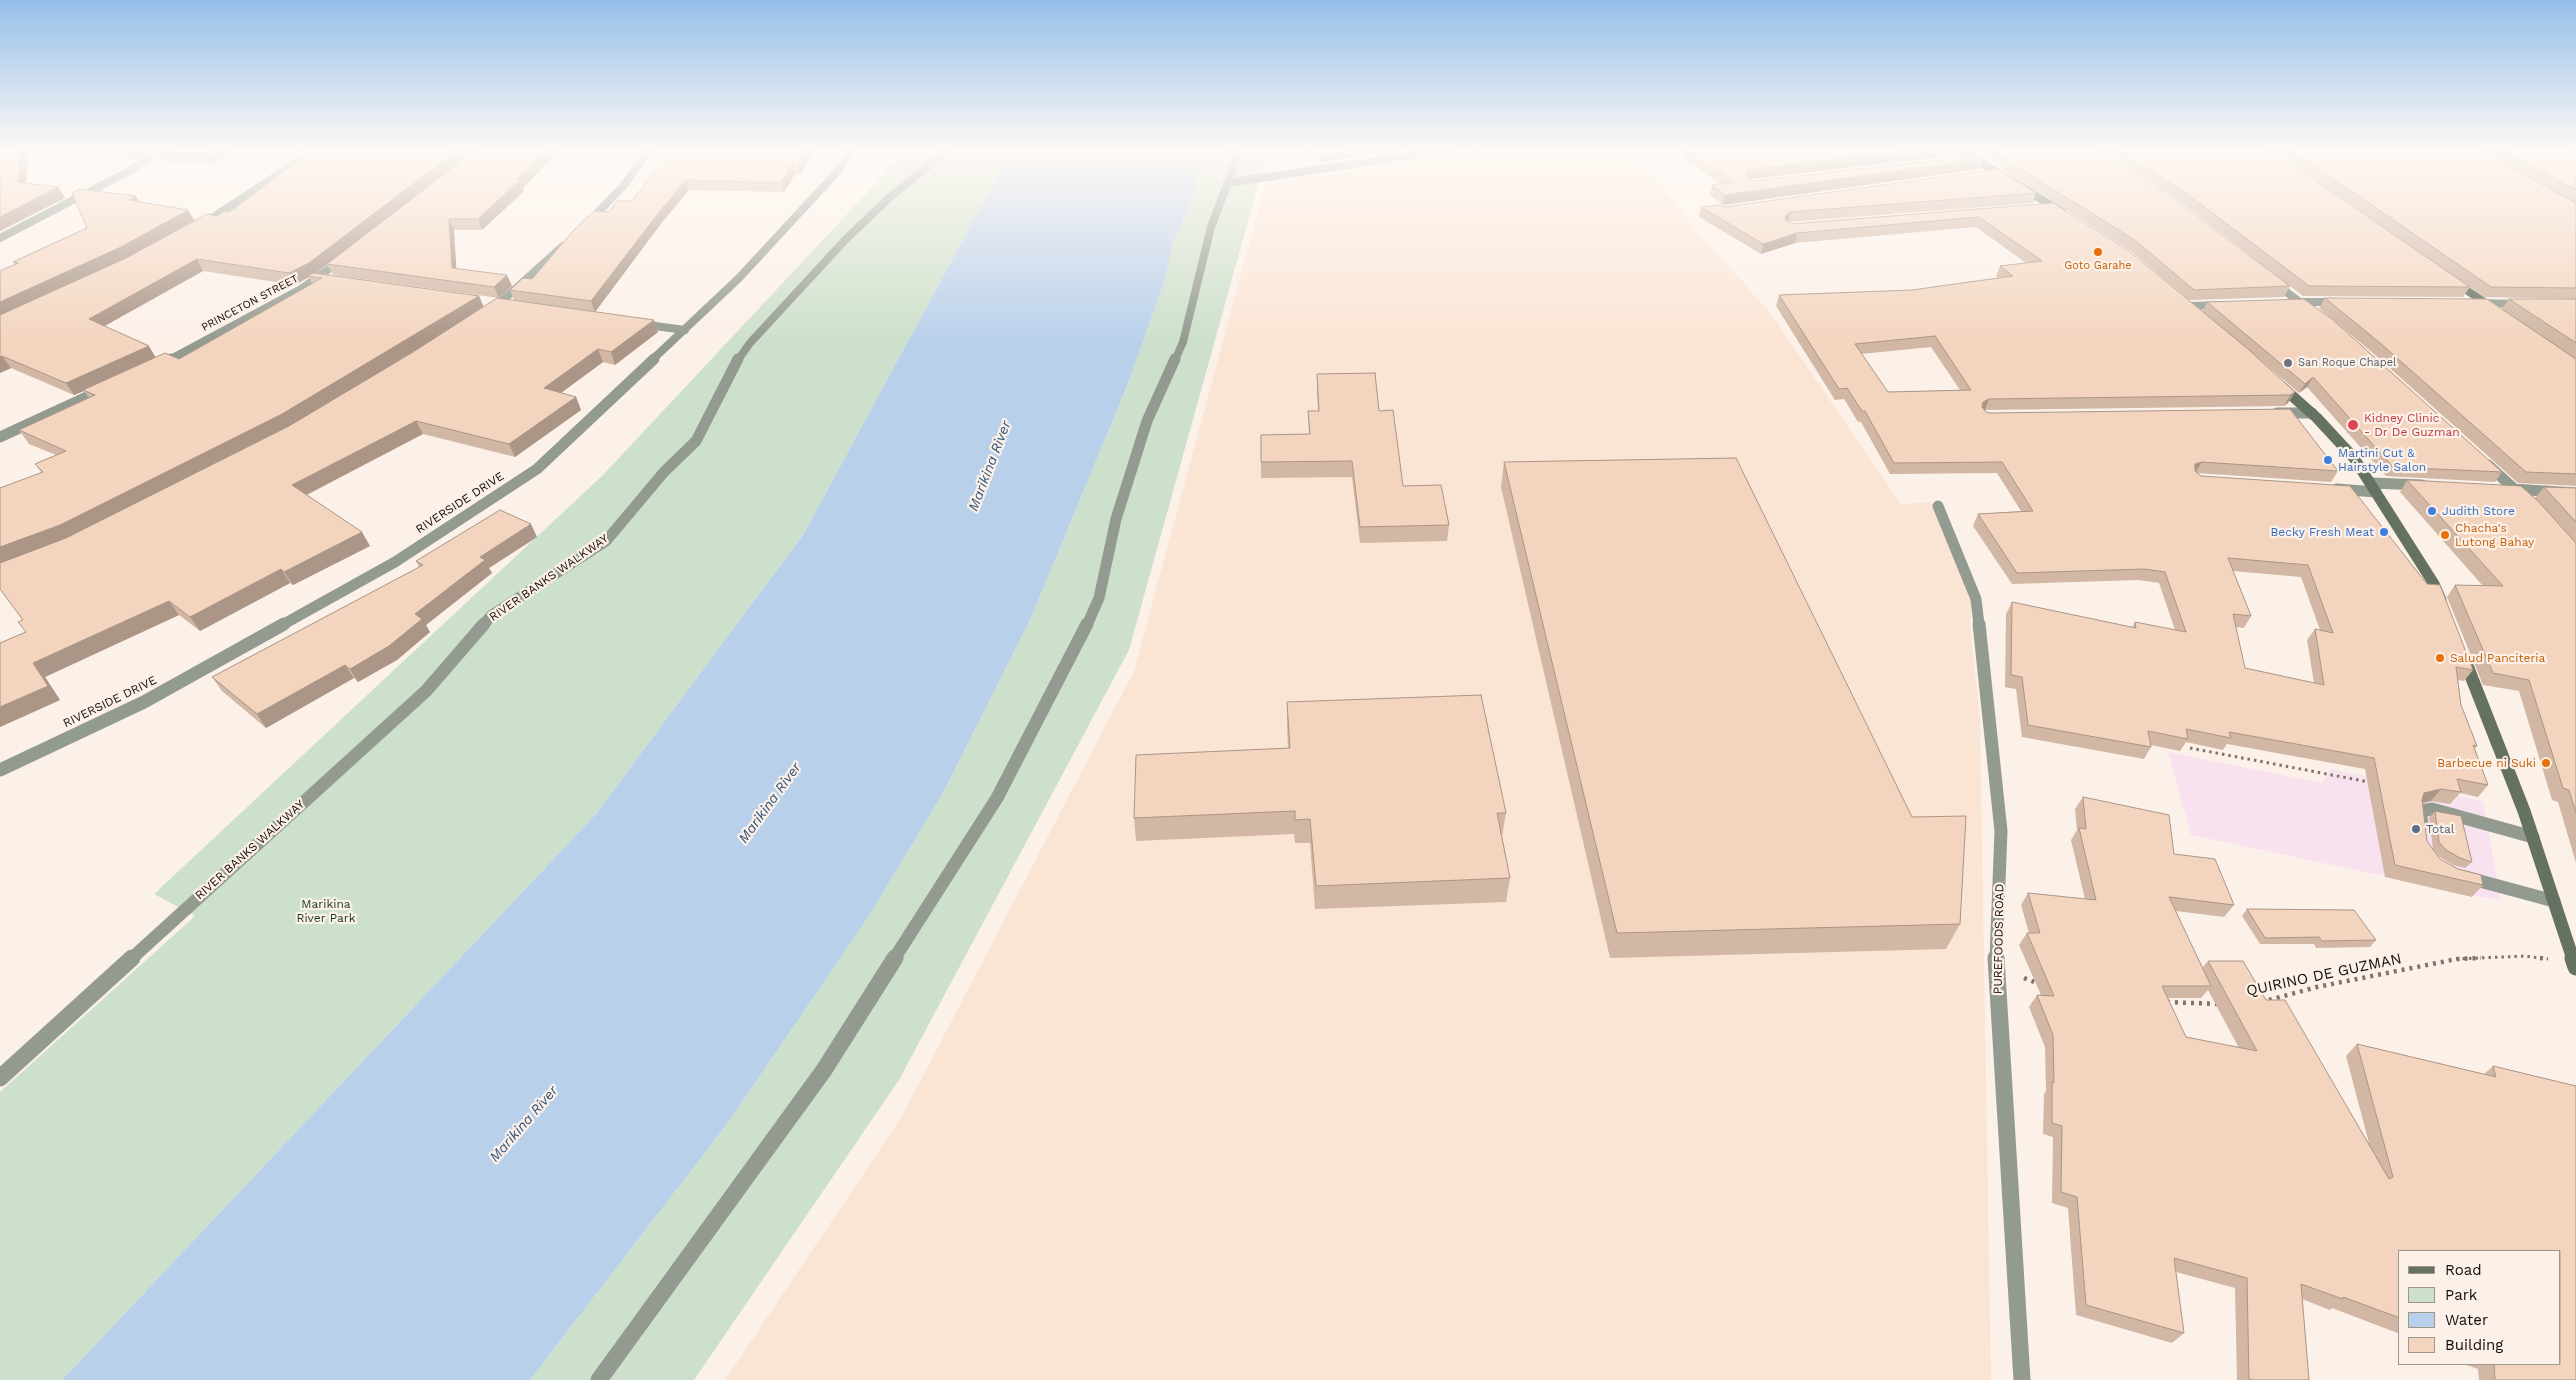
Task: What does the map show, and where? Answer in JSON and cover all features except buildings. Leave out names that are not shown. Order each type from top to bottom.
[{"type":"street","points":[[0,238],[48,213]]},
{"type":"street","points":[[192,230],[218,213]]},
{"type":"street","points":[[582,228],[596,213]]},
{"type":"street","name":"RIVERSIDE DRIVE","points":[[0,770],[144,702],[403,557],[537,469],[739,278],[799,213]]},
{"type":"street","name":"RIVER BANKS WALKWAY","points":[[0,1078],[426,691],[492,615],[606,541],[664,472],[696,441],[736,362],[750,343],[873,213]]},
{"type":"street","points":[[599,1380],[824,1070],[997,798],[1072,657],[1099,598],[1116,519],[1148,421],[1183,342],[1216,213]]},
{"type":"street","points":[[2064,213],[2070,218]]},
{"type":"street","points":[[483,315],[505,305],[568,241]]},
{"type":"street","name":"PRINCETON STREET","points":[[149,369],[322,279],[348,255]]},
{"type":"street","points":[[2261,272],[2316,313]]},
{"type":"street","points":[[2441,273],[2501,314]]},
{"type":"street","points":[[481,302],[505,305]]},
{"type":"street","points":[[2285,303],[2349,302]]},
{"type":"street","points":[[2203,318],[2185,303],[2228,305]]},
{"type":"street","points":[[2466,303],[2531,304]]},
{"type":"street","points":[[626,322],[685,330]]},
{"type":"street","points":[[2275,380],[2312,413],[2354,458],[2434,584],[2445,612]]},
{"type":"street","points":[[0,437],[114,385]]},
{"type":"street","points":[[2264,414],[2312,413]]},
{"type":"street","points":[[2482,460],[2528,501]]},
{"type":"street","points":[[2327,488],[2434,486]]},
{"type":"street","points":[[2493,488],[2576,493]]},
{"type":"street","name":"PUREFOODS ROAD","points":[[1938,506],[1976,598],[1994,749],[2001,831],[1996,968],[2022,1380]]},
{"type":"street","points":[[2459,648],[2533,837],[2575,964]]},
{"type":"street","points":[[2423,835],[2420,811],[2432,809],[2453,813],[2533,837]]},
{"type":"street","points":[[2450,873],[2554,901]]},
{"type":"path","points":[[2190,748],[2377,783]]},
{"type":"path","name":"QUIRINO DE GUZMAN","points":[[2266,1001],[2317,987],[2457,960],[2525,956],[2575,964]]},
{"type":"path","points":[[1996,968],[2041,984]]},
{"type":"path","points":[[2158,1003],[2176,1001],[2222,1005]]},
{"type":"shaded area","points":[[1257,213],[1683,213],[1771,314],[1901,504],[1930,502],[1958,545],[1973,594],[1970,623],[1980,720],[1991,1380],[725,1380],[901,1118],[1134,671]]},
{"type":"shaded area","points":[[2168,752],[2322,783],[2331,769],[2483,801],[2501,901],[2191,835]]},
{"type":"green space","name":"Marikina River Park","points":[[848,213],[977,213],[803,535],[595,815],[62,1380],[0,1380],[0,1092],[195,916],[154,894],[603,475]]},
{"type":"green space","points":[[1186,213],[1250,213],[1129,650],[899,1080],[694,1380],[530,1380],[727,1124],[867,919],[942,795],[1031,618],[1127,386],[1163,286],[1173,243]]},
{"type":"water","name":"Marikina River","points":[[977,213],[1186,213],[1173,243],[1163,286],[1127,386],[1031,618],[942,795],[867,919],[727,1124],[530,1380],[62,1380],[595,815],[803,535]]},
{"type":"place","name":"Goto Garahe","points":[[2098,252]]},
{"type":"place","name":"San Roque Chapel","points":[[2288,363]]},
{"type":"place","name":"Kidney Clinic - Dr De Guzman","points":[[2353,425]]},
{"type":"place","name":"Martini Cut & Hairstyle Salon","points":[[2328,460]]},
{"type":"place","name":"Judith Store","points":[[2432,511]]},
{"type":"place","name":"Becky Fresh Meat","points":[[2384,532]]},
{"type":"place","name":"Chacha's Lutong Bahay","points":[[2445,535]]},
{"type":"place","name":"Salud Panciteria","points":[[2440,658]]},
{"type":"place","name":"Barbecue ni Suki","points":[[2546,763]]},
{"type":"place","name":"Total","points":[[2416,829]]}]
